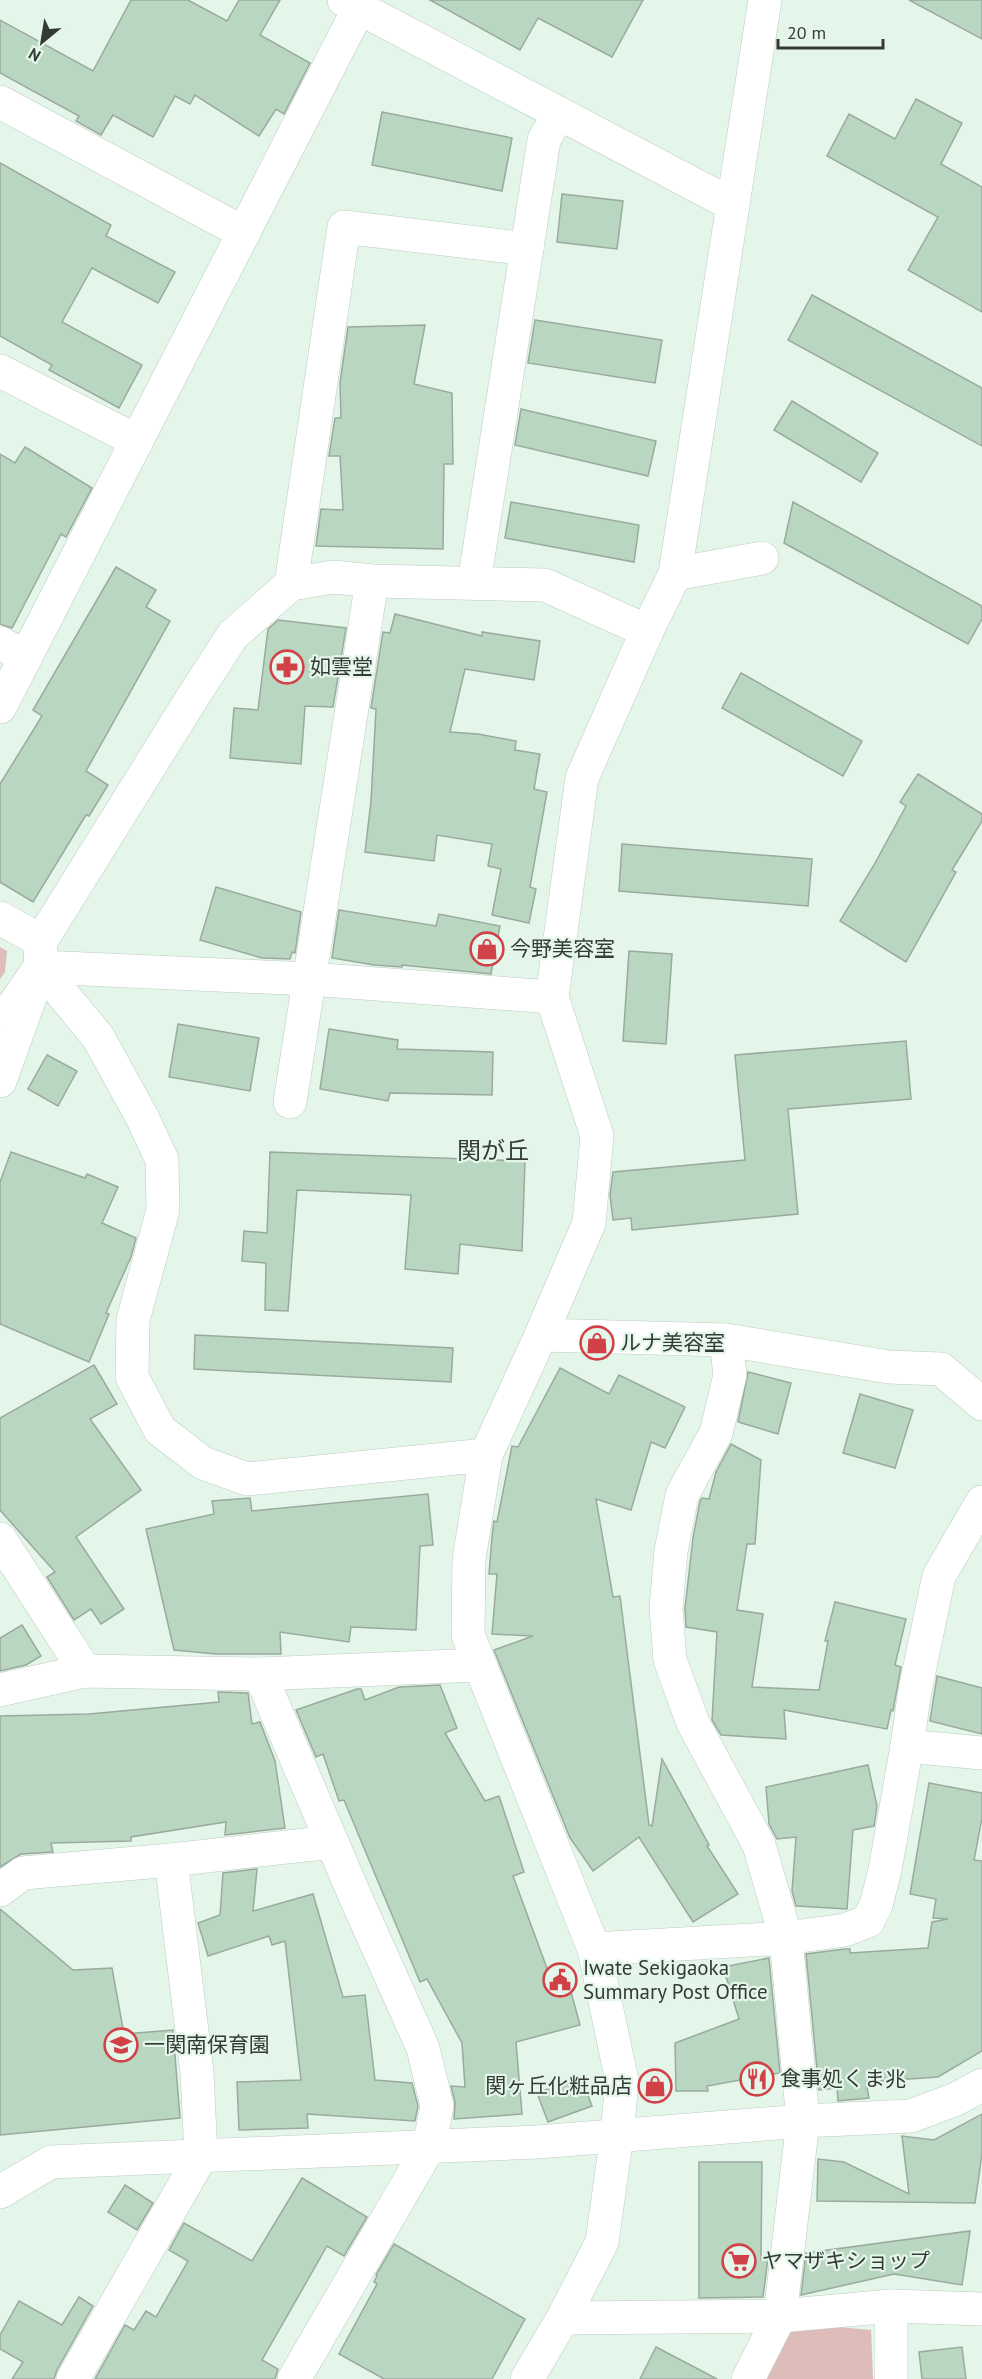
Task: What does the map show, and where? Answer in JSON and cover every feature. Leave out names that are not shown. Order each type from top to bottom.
[{"type":"street","points":[[527,2379],[563,2318],[602,2242],[622,2081],[594,1949],[468,1635],[469,1559],[486,1455],[542,1335],[589,1223],[597,1136],[552,997],[582,778],[647,631],[675,574],[765,0]]},
{"type":"street","points":[[0,707],[13,650],[137,441],[244,233],[352,4],[733,205]]},
{"type":"street","points":[[0,102],[244,233]]},
{"type":"street","points":[[474,583],[544,140],[559,113]]},
{"type":"street","points":[[291,584],[344,227],[527,249]]},
{"type":"street","points":[[0,371],[137,441]]},
{"type":"street","points":[[675,574],[762,558]]},
{"type":"street","points":[[0,1015],[9,1012],[40,954],[194,694],[233,635],[291,584],[333,577],[372,581],[545,585],[647,631]]},
{"type":"street","points":[[290,1102],[372,581]]},
{"type":"street","points":[[0,918],[40,954],[98,1037],[143,1119],[162,1160],[163,1210],[133,1320],[132,1377],[160,1430],[203,1463],[247,1479],[486,1455]]},
{"type":"street","points":[[40,954],[309,979],[552,997]]},
{"type":"street","points":[[0,1081],[40,954]]},
{"type":"street","points":[[542,1335],[726,1340],[889,1367],[941,1369],[982,1404]]},
{"type":"street","points":[[726,1340],[729,1375],[716,1433],[682,1495],[671,1551],[666,1608],[670,1660],[693,1723],[759,1845],[786,1938],[803,2121],[780,2316],[748,2379]]},
{"type":"street","points":[[594,1949],[786,1938],[845,1930],[868,1921],[876,1905],[885,1870],[915,1690],[939,1576],[982,1502]]},
{"type":"street","points":[[0,1539],[85,1671]]},
{"type":"street","points":[[0,1690],[85,1671],[260,1674],[479,1665]]},
{"type":"street","points":[[260,1674],[423,2048],[437,2106],[429,2147],[294,2379]]},
{"type":"street","points":[[907,1746],[982,1753]]},
{"type":"street","points":[[0,1890],[23,1873],[171,1860],[332,1842]]},
{"type":"street","points":[[73,2379],[201,2156],[198,2072],[171,1860]]},
{"type":"street","points":[[0,2192],[51,2162],[537,2142],[803,2121],[911,2116],[956,2099],[982,2085]]},
{"type":"street","points":[[563,2318],[780,2316],[891,2306],[982,2309]]},
{"type":"street","points":[[891,2306],[891,2379]]},
{"type":"shaded area","points":[[0,947],[7,951],[5,972],[0,979]]},
{"type":"shaded area","points":[[796,2323],[871,2330],[873,2379],[762,2379]]},
{"type":"building","points":[[131,0],[188,0],[227,21],[239,0],[280,0],[260,35],[310,63],[284,114],[276,109],[259,136],[195,95],[190,104],[175,96],[153,137],[113,115],[101,135],[76,121],[79,116],[0,73],[0,20],[93,71]]},
{"type":"building","points":[[430,0],[643,0],[612,57],[538,18],[520,50]]},
{"type":"building","points":[[909,0],[982,0],[982,39]]},
{"type":"building","points":[[916,99],[962,123],[941,164],[982,187],[982,312],[908,270],[938,217],[827,156],[849,114],[895,139]]},
{"type":"building","points":[[382,112],[512,138],[502,191],[372,165]]},
{"type":"building","points":[[0,163],[111,225],[106,236],[175,272],[158,303],[92,268],[62,322],[142,365],[119,408],[49,370],[52,365],[0,336]]},
{"type":"building","points":[[562,194],[623,201],[617,249],[557,242]]},
{"type":"building","points":[[812,295],[982,388],[982,446],[788,340]]},
{"type":"building","points":[[535,320],[662,340],[655,383],[528,363]]},
{"type":"building","points":[[425,325],[414,384],[452,393],[453,464],[444,464],[443,549],[316,546],[321,509],[343,510],[340,456],[329,456],[335,418],[341,418],[340,383],[348,327]]},
{"type":"building","points":[[792,401],[878,453],[861,482],[774,430]]},
{"type":"building","points":[[521,409],[656,441],[648,476],[515,445]]},
{"type":"building","points":[[25,447],[92,488],[66,537],[61,534],[12,628],[0,624],[0,454],[15,463]]},
{"type":"building","points":[[511,502],[639,525],[634,562],[505,538]]},
{"type":"building","points":[[793,502],[982,606],[982,619],[968,644],[784,543]]},
{"type":"building","points":[[116,567],[156,590],[146,607],[170,621],[86,771],[108,785],[89,816],[86,815],[33,902],[0,882],[0,784],[42,716],[33,710]]},
{"type":"building","points":[[395,614],[482,636],[482,632],[540,641],[534,680],[465,669],[450,732],[478,734],[516,741],[515,750],[540,754],[534,789],[547,792],[530,887],[536,889],[529,923],[492,915],[501,869],[488,866],[492,844],[437,835],[434,861],[365,852],[371,801],[376,709],[371,708],[383,632],[390,633]]},
{"type":"building","points":[[278,620],[346,628],[333,707],[305,706],[301,764],[230,758],[234,708],[258,710],[268,629]]},
{"type":"building","points":[[741,673],[862,741],[843,776],[722,708]]},
{"type":"building","points":[[918,774],[982,814],[982,821],[952,870],[956,872],[906,962],[840,921],[906,806],[900,802]]},
{"type":"building","points":[[622,844],[812,859],[808,906],[619,891]]},
{"type":"building","points":[[216,887],[301,912],[295,953],[292,952],[290,959],[262,958],[200,940]]},
{"type":"building","points":[[339,910],[436,926],[439,914],[500,926],[491,974],[402,965],[402,967],[374,965],[332,958]]},
{"type":"building","points":[[629,951],[672,954],[666,1044],[623,1041]]},
{"type":"building","points":[[178,1024],[259,1038],[250,1091],[169,1077]]},
{"type":"building","points":[[329,1029],[398,1040],[397,1049],[493,1052],[492,1095],[390,1093],[388,1101],[320,1089]]},
{"type":"building","points":[[906,1041],[911,1099],[788,1109],[798,1214],[632,1230],[631,1218],[613,1220],[610,1195],[613,1172],[745,1160],[735,1055]]},
{"type":"building","points":[[47,1055],[77,1071],[58,1106],[28,1089]]},
{"type":"building","points":[[11,1152],[85,1178],[87,1174],[118,1187],[102,1223],[136,1238],[131,1257],[106,1313],[109,1314],[89,1362],[0,1324],[0,1182]]},
{"type":"building","points":[[270,1152],[525,1161],[522,1251],[460,1244],[458,1274],[405,1269],[411,1195],[297,1190],[288,1311],[265,1310],[266,1263],[242,1261],[244,1231],[267,1233]]},
{"type":"building","points":[[195,1335],[453,1348],[451,1382],[194,1369]]},
{"type":"building","points":[[94,1365],[117,1404],[90,1419],[141,1490],[76,1537],[124,1609],[101,1624],[91,1609],[74,1620],[47,1577],[55,1572],[0,1510],[0,1418]]},
{"type":"building","points":[[560,1368],[609,1394],[619,1375],[685,1407],[665,1448],[651,1442],[631,1510],[596,1499],[613,1597],[620,1596],[649,1825],[652,1826],[662,1759],[709,1845],[707,1846],[738,1894],[693,1922],[639,1837],[593,1871],[570,1838],[494,1650],[533,1636],[492,1634],[497,1574],[489,1574],[492,1537],[512,1446],[518,1447]]},
{"type":"building","points":[[748,1372],[791,1383],[778,1434],[738,1422]]},
{"type":"building","points":[[860,1394],[913,1410],[895,1468],[843,1453]]},
{"type":"building","points":[[731,1444],[761,1460],[755,1544],[747,1544],[737,1610],[763,1614],[752,1687],[819,1690],[828,1641],[825,1641],[835,1602],[906,1619],[895,1665],[901,1667],[893,1711],[891,1710],[887,1729],[784,1710],[786,1739],[721,1735],[712,1720],[717,1632],[686,1627],[685,1608],[700,1501],[702,1498],[709,1499],[716,1472]]},
{"type":"building","points":[[428,1494],[433,1545],[420,1546],[416,1630],[351,1627],[349,1642],[280,1632],[281,1654],[216,1654],[174,1650],[146,1529],[214,1514],[212,1501],[250,1498],[252,1511]]},
{"type":"building","points":[[22,1625],[41,1656],[26,1665],[0,1671],[0,1638]]},
{"type":"building","points":[[937,1676],[982,1688],[982,1734],[930,1721]]},
{"type":"building","points":[[440,1685],[457,1728],[445,1733],[485,1801],[499,1796],[524,1872],[513,1876],[548,1971],[564,1966],[580,2025],[516,2042],[522,2114],[454,2119],[455,2102],[451,2086],[465,2087],[462,2043],[427,1979],[420,1982],[344,1800],[339,1801],[323,1754],[316,1757],[296,1710],[357,1689],[361,1689],[365,1700],[399,1687]]},
{"type":"building","points":[[218,1692],[248,1693],[252,1724],[260,1722],[275,1761],[285,1828],[225,1835],[226,1822],[131,1837],[131,1841],[51,1843],[53,1852],[21,1854],[0,1867],[0,1716],[89,1714],[219,1702]]},
{"type":"building","points":[[868,1765],[877,1806],[874,1826],[853,1830],[847,1909],[796,1906],[792,1891],[796,1837],[777,1839],[769,1824],[766,1787]]},
{"type":"building","points":[[929,1783],[982,1793],[982,1818],[974,1860],[982,1861],[982,2051],[938,2077],[866,2082],[869,2098],[838,2101],[837,2088],[819,2090],[806,1954],[845,1949],[850,1949],[850,1953],[928,1948],[932,1922],[948,1919],[933,1918],[936,1899],[910,1894]]},
{"type":"building","points":[[257,1869],[253,1911],[313,1894],[343,1997],[365,1995],[375,2080],[412,2083],[418,2106],[415,2121],[307,2114],[308,2128],[239,2130],[237,2082],[301,2080],[285,1941],[272,1945],[269,1936],[208,1956],[198,1923],[220,1915],[223,1873]]},
{"type":"building","name":"一関南保育園","points":[[0,1909],[73,1970],[112,1968],[124,2034],[173,2030],[180,2118],[0,2135]]},
{"type":"building","points":[[769,1958],[780,2073],[707,2086],[708,2091],[676,2091],[675,2043],[739,2019],[723,1967]]},
{"type":"building","points":[[581,2077],[592,2106],[548,2122],[537,2093]]},
{"type":"building","points":[[982,2114],[982,2154],[975,2203],[817,2201],[818,2159],[844,2162],[909,2194],[902,2136],[934,2140]]},
{"type":"building","points":[[699,2162],[762,2162],[761,2259],[768,2258],[763,2297],[699,2298]]},
{"type":"building","points":[[302,2178],[367,2217],[344,2256],[327,2246],[262,2360],[278,2369],[275,2379],[95,2379],[125,2325],[134,2330],[146,2311],[156,2317],[188,2261],[169,2250],[184,2223],[252,2261]]},
{"type":"building","points":[[125,2185],[153,2203],[137,2230],[108,2212]]},
{"type":"building","points":[[970,2231],[962,2285],[894,2274],[801,2295],[806,2253]]},
{"type":"building","points":[[394,2244],[525,2319],[492,2379],[384,2379],[339,2354],[377,2284],[374,2282],[376,2275]]},
{"type":"building","points":[[79,2297],[93,2306],[54,2379],[12,2379],[23,2362],[0,2349],[0,2335],[19,2301],[62,2325]]},
{"type":"building","points":[[656,2347],[717,2379],[640,2379]]},
{"type":"building","points":[[962,2347],[966,2379],[922,2379],[919,2352]]},
{"type":"place","name":"如雲堂","points":[[287,667]]},
{"type":"place","name":"今野美容室","points":[[487,949]]},
{"type":"place","name":"ルナ美容室","points":[[597,1343]]},
{"type":"place","name":"Iwate Sekigaoka Summary Post Office","points":[[560,1980]]},
{"type":"place","name":"一関南保育園","points":[[121,2045]]},
{"type":"place","name":"食事処くま兆","points":[[757,2079]]},
{"type":"place","name":"関ヶ丘化粧品店","points":[[655,2086]]},
{"type":"place","name":"ヤマザキショップ","points":[[739,2261]]},
{"type":"district","name":"関が丘","points":[[493,1151]]}]
